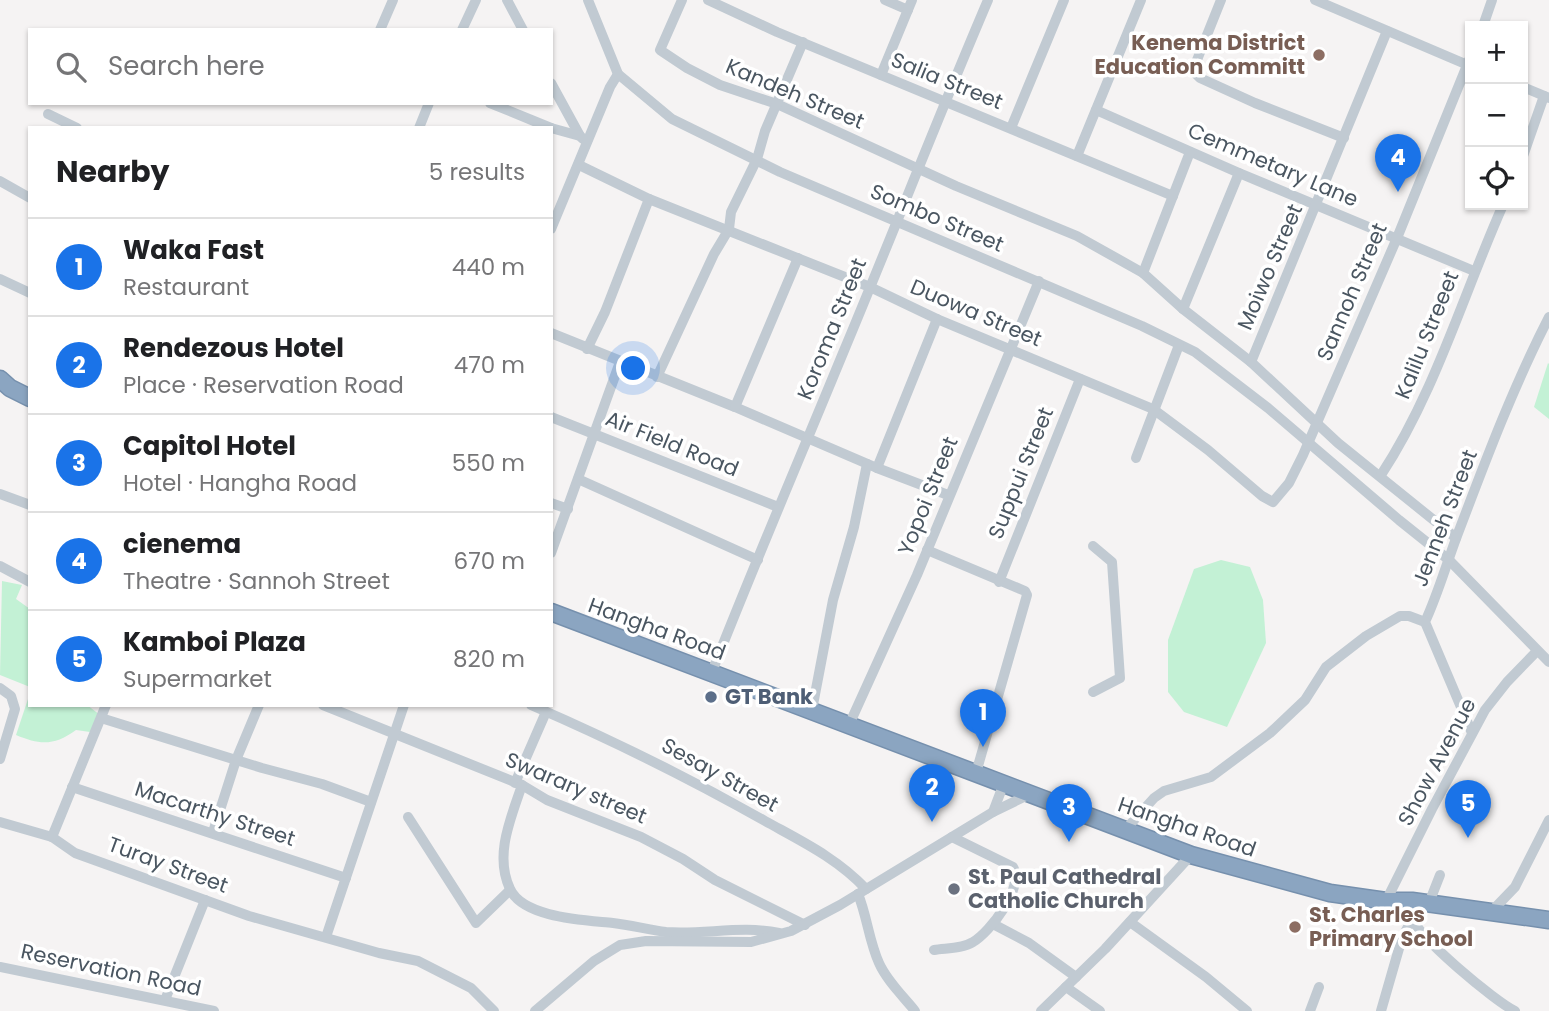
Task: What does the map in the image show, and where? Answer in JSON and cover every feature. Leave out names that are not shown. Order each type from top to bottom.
[{"type":"highway","points":[[0,379],[10,388],[28,397]]},
{"type":"highway","name":"Hangha Road","points":[[553,613],[1191,855],[1330,893],[1549,920]]},
{"type":"street","points":[[381,28],[393,0]]},
{"type":"street","points":[[464,28],[476,0]]},
{"type":"street","points":[[507,0],[522,28]]},
{"type":"street","name":"Sombo Street","points":[[588,0],[618,74],[671,120],[780,172],[1039,281],[1195,352],[1226,374],[1449,560],[1549,662]]},
{"type":"street","name":"Kandeh Street","points":[[682,0],[660,50],[720,85],[777,104],[956,186],[1077,236],[1143,274],[1251,362],[1316,423],[1456,538]]},
{"type":"street","name":"Salia Street","points":[[708,0],[1173,196]]},
{"type":"street","points":[[881,75],[910,5],[885,0]]},
{"type":"street","name":"Koroma Street","points":[[712,672],[988,0]]},
{"type":"street","points":[[1011,128],[1064,0]]},
{"type":"street","points":[[1077,156],[1141,0]]},
{"type":"street","points":[[1221,0],[1197,60],[1196,74],[1255,103],[1344,138]]},
{"type":"street","points":[[1315,0],[1465,61]]},
{"type":"street","points":[[1485,21],[1492,0]]},
{"type":"street","name":"Moiwo Street","points":[[1251,362],[1387,31]]},
{"type":"street","points":[[657,377],[714,254],[729,229],[731,212],[757,159],[765,131],[803,42]]},
{"type":"street","name":"Sannoh Street","points":[[1308,442],[1465,73]]},
{"type":"street","points":[[553,224],[579,165],[584,140],[618,74]]},
{"type":"street","points":[[553,86],[584,140]]},
{"type":"street","points":[[1527,147],[1547,97],[1528,90]]},
{"type":"street","points":[[420,126],[428,105]]},
{"type":"street","points":[[494,105],[546,126]]},
{"type":"street","name":"Cemmetary Lane","points":[[1096,110],[1474,271]]},
{"type":"street","points":[[48,114],[73,126]]},
{"type":"street","points":[[511,126],[516,114]]},
{"type":"street","points":[[553,129],[584,140]]},
{"type":"street","points":[[1143,274],[1190,152]]},
{"type":"street","name":"Duowa Street","points":[[579,165],[649,199],[870,287],[937,319],[1153,409],[1271,502],[1275,502],[1292,477],[1308,442]]},
{"type":"street","points":[[1183,309],[1239,173]]},
{"type":"street","points":[[0,181],[28,197]]},
{"type":"street","points":[[587,349],[649,199]]},
{"type":"street","name":"Kalilu Streeet","points":[[1381,475],[1401,445],[1418,409],[1501,210]]},
{"type":"street","points":[[735,407],[798,258]]},
{"type":"street","points":[[0,279],[28,292]]},
{"type":"street","name":"Yopoi Street","points":[[849,724],[927,550],[1039,281]]},
{"type":"street","name":"Jenneh Street","points":[[1425,622],[1515,391],[1549,318]]},
{"type":"street","points":[[812,710],[833,600],[872,466],[937,319]]},
{"type":"street","points":[[553,334],[948,495]]},
{"type":"street","points":[[1136,458],[1179,345]]},
{"type":"street","points":[[553,548],[620,362]]},
{"type":"street","name":"Suppui Street","points":[[999,582],[1080,379]]},
{"type":"street","name":"Air Field Road","points":[[553,418],[778,507]]},
{"type":"street","points":[[578,479],[758,560]]},
{"type":"street","points":[[0,495],[28,504]]},
{"type":"street","points":[[553,504],[568,509]]},
{"type":"street","points":[[1093,546],[1112,562],[1120,678],[1093,692]]},
{"type":"street","points":[[927,550],[1025,591],[1027,597],[976,773]]},
{"type":"street","points":[[0,566],[28,581]]},
{"type":"street","points":[[1126,829],[1154,797],[1164,791],[1211,777],[1270,733],[1305,700],[1326,667],[1366,636],[1400,616],[1409,615],[1425,622],[1472,733]]},
{"type":"street","name":"Show Avenue","points":[[1386,901],[1485,710],[1507,682],[1538,651]]},
{"type":"street","points":[[0,688],[11,696],[15,709],[0,757]]},
{"type":"street","points":[[52,838],[105,707]]},
{"type":"street","points":[[213,832],[236,760],[258,707]]},
{"type":"street","name":"Swarary street","points":[[328,707],[641,837],[715,880],[805,925]]},
{"type":"street","points":[[326,937],[403,707]]},
{"type":"street","name":"Sesay Street","points":[[535,707],[686,776],[822,853],[844,868],[862,892]]},
{"type":"street","points":[[546,712],[518,784],[504,846],[503,861],[510,890],[516,900],[539,911],[563,917],[676,932],[762,930],[782,934]]},
{"type":"street","points":[[101,718],[321,784],[371,802]]},
{"type":"street","points":[[993,812],[1004,783]]},
{"type":"street","name":"Macarthy Street","points":[[72,787],[346,878]]},
{"type":"street","points":[[535,1011],[601,956],[620,945],[646,941],[751,942],[805,925],[993,812],[1032,793]]},
{"type":"street","points":[[408,817],[476,923],[510,890]]},
{"type":"street","points":[[1490,913],[1515,887],[1549,820]]},
{"type":"street","name":"Turay Street","points":[[0,822],[52,838],[75,853],[273,923],[379,953],[418,961],[471,988],[494,1011]]},
{"type":"street","points":[[934,950],[971,943],[993,923],[1008,899],[1016,877],[1015,870],[952,837]]},
{"type":"street","points":[[1041,1011],[1130,922],[1191,855]]},
{"type":"street","points":[[1381,1011],[1402,938],[1420,902],[1440,875]]},
{"type":"street","points":[[1513,915],[1515,887]]},
{"type":"street","points":[[862,892],[878,961],[884,973],[915,1011]]},
{"type":"street","points":[[165,1000],[205,900]]},
{"type":"street","points":[[1412,919],[1443,954],[1515,1011]]},
{"type":"street","points":[[1130,922],[1206,977],[1247,1011]]},
{"type":"street","points":[[993,923],[1029,943],[1076,977]]},
{"type":"street","points":[[645,928],[646,941]]},
{"type":"street","name":"Reservation Road","points":[[0,967],[214,1011]]},
{"type":"street","points":[[1066,987],[1100,1011]]},
{"type":"street","points":[[1310,1011],[1319,987]]},
{"type":"green space","points":[[1549,364],[1549,419],[1534,407]]},
{"type":"green space","points":[[1221,560],[1250,567],[1263,600],[1266,643],[1227,727],[1184,712],[1168,692],[1168,640],[1194,569]]},
{"type":"green space","points":[[2,581],[22,585],[16,599],[28,608],[28,686],[0,675]]},
{"type":"green space","points":[[28,699],[28,707],[90,707],[100,715],[90,732],[76,730],[54,741],[40,742],[16,735]]},
{"type":"place","name":"Kenema District Education Committ","points":[[1319,55]]},
{"type":"place","name":"cienema","points":[[1398,192]]},
{"type":"place","name":"GT Bank","points":[[711,697]]},
{"type":"place","name":"Waka Fast","points":[[983,747]]},
{"type":"place","name":"Rendezous Hotel","points":[[932,822]]},
{"type":"place","name":"Kamboi Plaza","points":[[1468,838]]},
{"type":"place","name":"Capitol Hotel","points":[[1069,842]]},
{"type":"place","name":"St. Paul Cathedral Catholic Church","points":[[954,889]]},
{"type":"place","name":"St. Charles Primary School","points":[[1295,927]]}]
